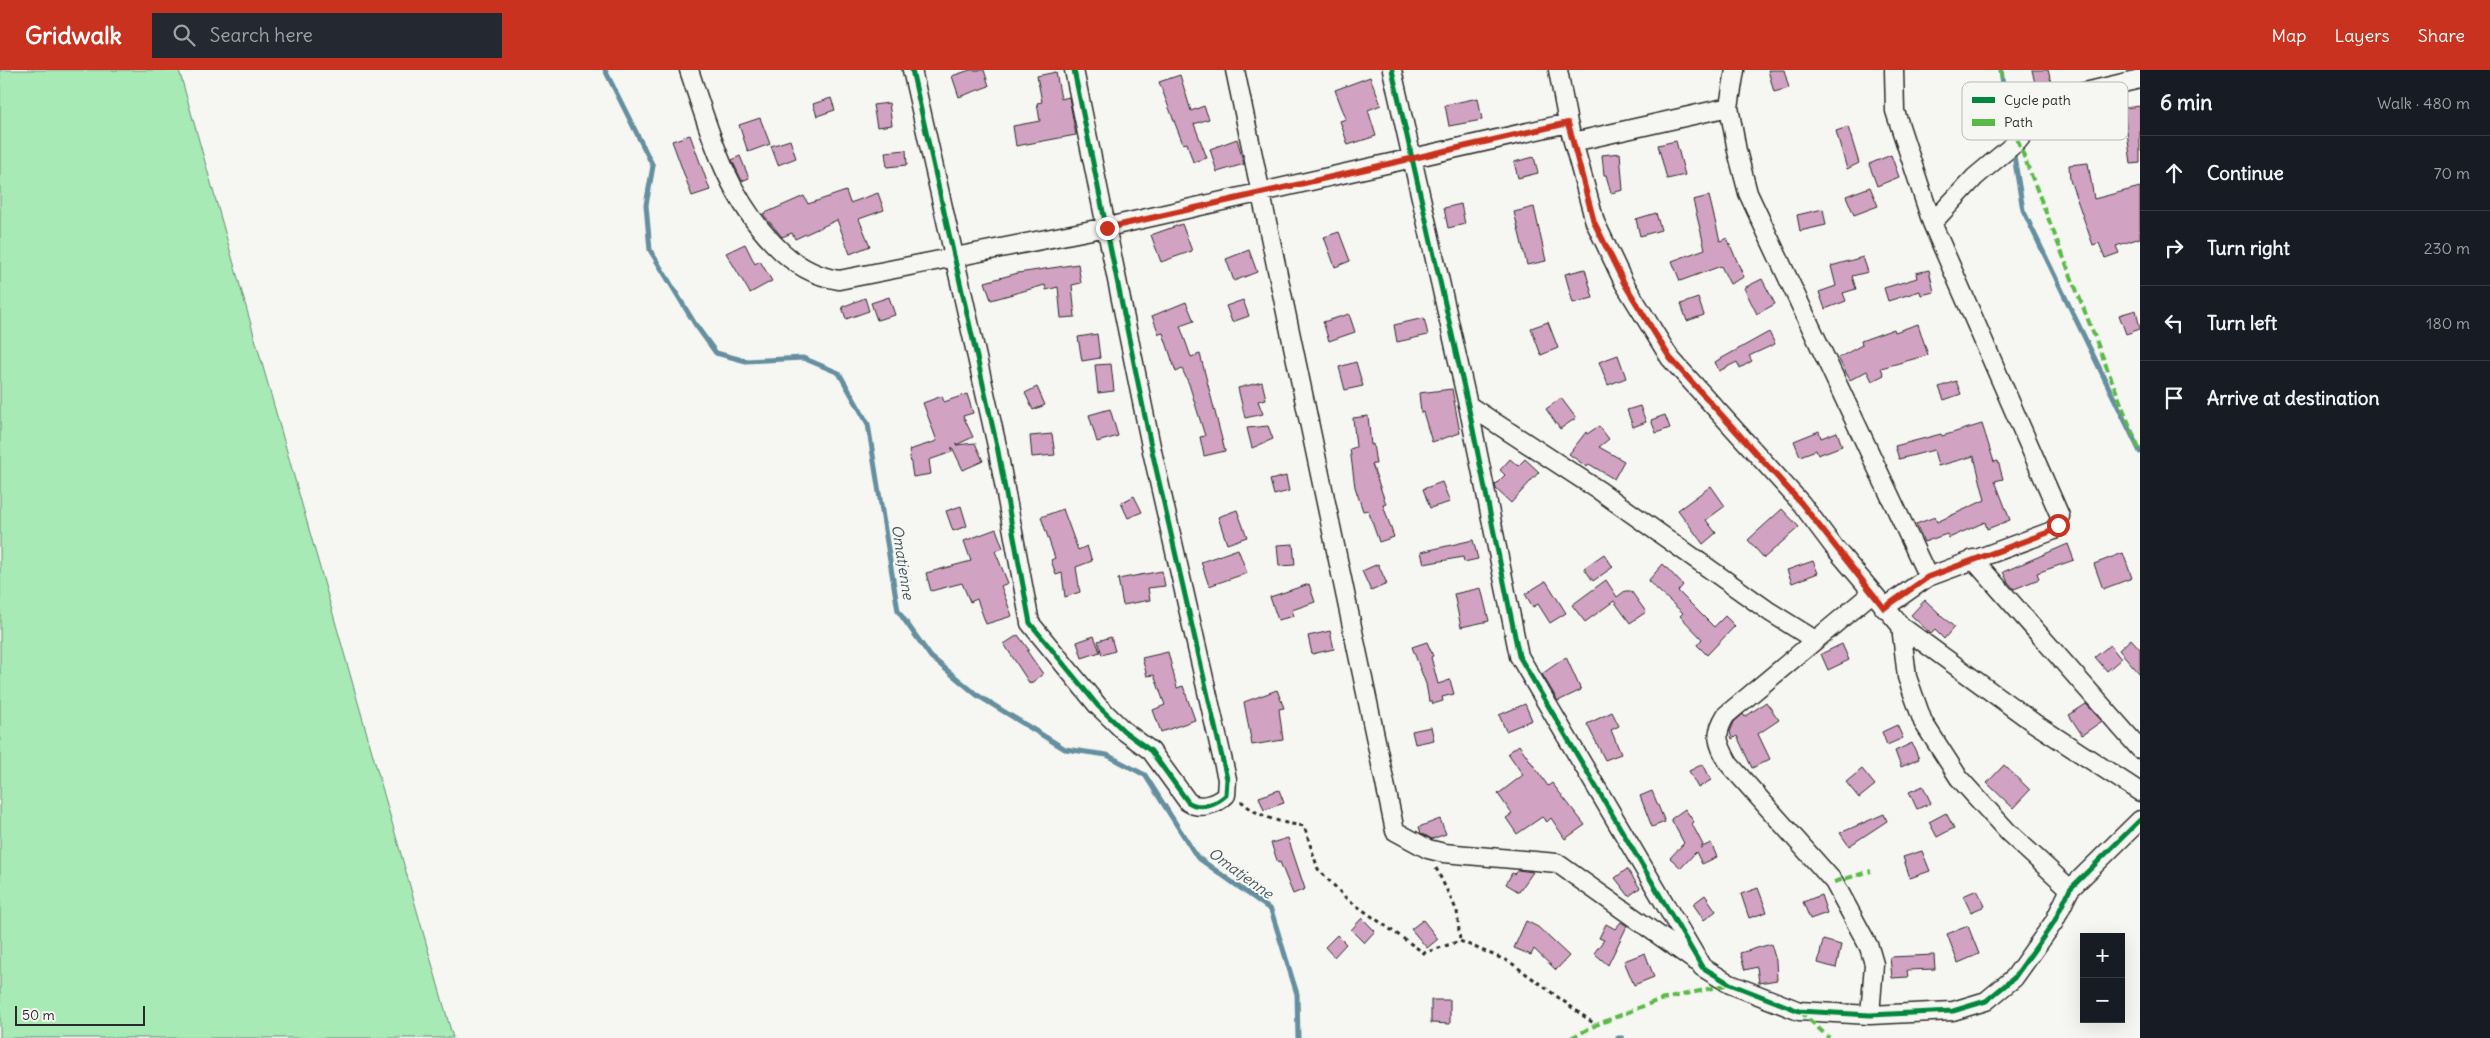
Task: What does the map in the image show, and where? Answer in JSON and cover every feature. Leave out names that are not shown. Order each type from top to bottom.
[{"type":"street","points":[[689,70],[714,147],[728,181],[745,209],[764,234],[786,257],[802,268],[839,280],[1107,228],[1568,123]]},
{"type":"street","points":[[912,70],[997,446],[1030,623],[1098,706],[1151,751],[1188,802],[1197,806],[1210,804],[1221,800],[1228,789],[1152,451],[1074,70]]},
{"type":"street","points":[[1235,70],[1395,831],[1415,842],[1444,853],[1558,863],[1702,967],[1730,984],[1800,1010],[1870,1015],[1952,1011],[1986,1001],[2014,978],[2054,922],[2070,889],[2140,820]]},
{"type":"street","points":[[1392,70],[1410,159],[1468,405],[1516,645],[1523,666],[1702,967]]},
{"type":"street","points":[[1558,70],[1568,123],[1594,222],[1624,283],[1670,358],[1801,503],[1884,608],[1901,626],[2034,723],[2140,792]]},
{"type":"street","points":[[1735,70],[1729,107],[1737,151],[1748,192],[1928,577]]},
{"type":"street","points":[[1884,608],[1928,577],[2052,531],[2058,525],[2060,516],[1932,223],[1896,111],[1894,70]]},
{"type":"street","points":[[2127,82],[2140,79]]},
{"type":"street","points":[[1574,142],[1729,107]]},
{"type":"street","points":[[1932,223],[1975,177],[2019,140]]},
{"type":"street","points":[[1468,405],[1600,491],[1770,612],[1815,640]]},
{"type":"street","points":[[1973,559],[2140,748]]},
{"type":"street","points":[[1870,1015],[1874,964],[1868,947],[1834,882],[1729,764],[1719,744],[1718,729],[1726,715],[1872,593]]},
{"type":"street","points":[[1901,626],[1907,677],[1923,722],[1959,778],[2008,832],[2070,889]]},
{"type":"path","points":[[1228,789],[1246,807],[1278,822],[1304,826],[1318,869],[1347,899],[1424,953],[1460,941],[1510,962],[1596,1025]]},
{"type":"path","points":[[1415,842],[1440,874],[1457,912],[1460,941]]},
{"type":"green space","points":[[0,70],[179,70],[453,1038],[0,1038]]},
{"type":"building","points":[[970,70],[984,70],[989,86],[959,97],[952,76]]},
{"type":"building","points":[[1768,70],[1784,70],[1789,88],[1774,92]]},
{"type":"building","points":[[2032,70],[2048,70],[2051,82],[2035,82]]},
{"type":"building","points":[[1056,72],[1061,99],[1069,97],[1076,135],[1016,146],[1013,126],[1040,121],[1037,103],[1042,102],[1037,76]]},
{"type":"building","points":[[1180,75],[1191,111],[1204,106],[1209,119],[1194,124],[1207,158],[1193,162],[1187,143],[1183,144],[1159,82]]},
{"type":"building","points":[[1370,77],[1381,105],[1368,110],[1376,136],[1348,145],[1340,121],[1346,119],[1335,90]]},
{"type":"building","points":[[831,98],[835,110],[817,116],[813,104]]},
{"type":"building","points":[[1478,98],[1482,120],[1449,126],[1445,105]]},
{"type":"building","points":[[889,103],[892,125],[877,127],[873,105]]},
{"type":"building","points":[[2140,106],[2140,163],[2131,164],[2128,140],[2128,108]]},
{"type":"building","points":[[760,118],[770,144],[748,152],[739,125]]},
{"type":"building","points":[[1848,127],[1859,163],[1847,169],[1836,131]]},
{"type":"building","points":[[690,135],[710,190],[692,196],[672,141]]},
{"type":"building","points":[[1237,139],[1244,164],[1217,172],[1210,149]]},
{"type":"building","points":[[790,140],[796,158],[778,165],[771,146]]},
{"type":"building","points":[[1676,141],[1685,175],[1667,179],[1658,145]]},
{"type":"building","points":[[906,150],[907,165],[887,167],[885,152]]},
{"type":"building","points":[[1620,153],[1623,190],[1611,193],[1606,175],[1604,175],[1602,155]]},
{"type":"building","points":[[1891,155],[1899,177],[1877,186],[1869,164]]},
{"type":"building","points":[[740,156],[749,178],[742,181],[732,160]]},
{"type":"building","points":[[1534,157],[1538,173],[1518,178],[1514,162]]},
{"type":"building","points":[[2088,163],[2094,199],[2140,187],[2140,238],[2116,246],[2119,253],[2105,258],[2099,243],[2093,245],[2070,180],[2069,165]]},
{"type":"building","points":[[1870,187],[1878,206],[1854,215],[1846,196]]},
{"type":"building","points":[[846,191],[850,203],[878,193],[884,210],[859,219],[870,246],[850,254],[837,220],[795,239],[792,233],[782,237],[763,214],[804,196],[808,204]]},
{"type":"building","points":[[1709,196],[1720,241],[1727,238],[1744,277],[1730,284],[1721,266],[1680,281],[1672,261],[1705,249],[1693,200]]},
{"type":"building","points":[[1461,204],[1465,224],[1448,228],[1444,208]]},
{"type":"building","points":[[1534,207],[1546,261],[1527,265],[1514,212]]},
{"type":"building","points":[[1823,209],[1826,225],[1800,231],[1797,215]]},
{"type":"building","points":[[1656,213],[1661,230],[1640,236],[1636,219]]},
{"type":"building","points":[[1182,224],[1192,251],[1161,262],[1151,235]]},
{"type":"building","points":[[1339,232],[1350,261],[1335,267],[1324,237]]},
{"type":"building","points":[[745,244],[755,264],[760,261],[772,281],[750,293],[726,253]]},
{"type":"building","points":[[1249,250],[1257,272],[1234,281],[1226,259]]},
{"type":"building","points":[[1863,257],[1868,272],[1852,276],[1856,289],[1843,293],[1846,301],[1825,309],[1819,292],[1836,286],[1831,266]]},
{"type":"building","points":[[1078,264],[1081,283],[1072,285],[1075,317],[1061,318],[1058,287],[1046,290],[1045,285],[991,300],[985,282],[1018,273]]},
{"type":"building","points":[[1585,269],[1593,298],[1573,303],[1565,274]]},
{"type":"building","points":[[1929,270],[1934,292],[1921,295],[1920,291],[1888,301],[1884,288],[1917,278],[1916,273]]},
{"type":"building","points":[[1762,279],[1775,304],[1757,314],[1744,288]]},
{"type":"building","points":[[889,297],[895,315],[877,320],[871,303]]},
{"type":"building","points":[[865,298],[869,311],[846,319],[842,307]]},
{"type":"building","points":[[1698,298],[1704,315],[1687,321],[1681,304]]},
{"type":"building","points":[[1243,300],[1249,316],[1232,322],[1226,306]]},
{"type":"building","points":[[1186,302],[1194,321],[1180,326],[1191,357],[1200,354],[1225,451],[1204,456],[1200,437],[1205,436],[1189,384],[1182,369],[1176,372],[1163,333],[1159,334],[1152,316]]},
{"type":"building","points":[[2136,310],[2140,329],[2126,334],[2119,315]]},
{"type":"building","points":[[1349,314],[1355,332],[1329,341],[1323,322]]},
{"type":"building","points":[[1424,318],[1428,335],[1397,342],[1394,325]]},
{"type":"building","points":[[1548,322],[1558,348],[1541,355],[1531,328]]},
{"type":"building","points":[[1918,324],[1928,355],[1881,368],[1884,375],[1872,381],[1867,371],[1850,380],[1838,358],[1862,345],[1861,341],[1894,329],[1895,332]]},
{"type":"building","points":[[1769,332],[1775,344],[1749,356],[1752,361],[1740,368],[1737,362],[1719,371],[1715,362]]},
{"type":"building","points":[[1097,334],[1100,358],[1082,361],[1078,337]]},
{"type":"building","points":[[1618,355],[1626,378],[1608,385],[1599,362]]},
{"type":"building","points":[[1356,362],[1363,386],[1345,390],[1339,367]]},
{"type":"building","points":[[1111,364],[1114,391],[1098,393],[1095,365]]},
{"type":"building","points":[[1956,381],[1961,394],[1944,400],[1939,387]]},
{"type":"building","points":[[1262,382],[1266,399],[1258,401],[1263,414],[1245,418],[1238,388]]},
{"type":"building","points":[[1037,387],[1045,405],[1033,410],[1025,393]]},
{"type":"building","points":[[1452,389],[1460,433],[1432,442],[1423,412],[1421,413],[1419,393]]},
{"type":"building","points":[[967,394],[973,413],[963,416],[973,437],[956,445],[975,443],[983,461],[963,470],[952,447],[952,452],[929,460],[931,474],[913,477],[909,450],[937,441],[923,403],[942,396],[944,402]]},
{"type":"building","points":[[1561,398],[1576,418],[1560,429],[1546,409]]},
{"type":"building","points":[[1640,406],[1646,422],[1633,427],[1627,410]]},
{"type":"building","points":[[1110,409],[1118,436],[1097,442],[1089,415]]},
{"type":"building","points":[[1665,415],[1670,428],[1656,433],[1651,420]]},
{"type":"building","points":[[1368,416],[1371,445],[1373,444],[1376,464],[1372,464],[1386,504],[1383,505],[1394,537],[1379,542],[1368,510],[1363,511],[1355,487],[1350,449],[1356,447],[1353,418]]},
{"type":"building","points":[[1982,424],[1994,462],[1998,461],[2003,479],[1995,481],[2010,520],[1987,529],[1985,522],[1949,538],[1947,534],[1924,542],[1916,524],[1935,517],[1937,522],[1985,500],[1974,456],[1938,466],[1934,450],[1899,459],[1895,446],[1941,434],[1942,436]]},
{"type":"building","points":[[1268,426],[1273,439],[1252,448],[1247,428]]},
{"type":"building","points":[[1599,426],[1609,439],[1599,447],[1624,461],[1614,479],[1589,464],[1587,467],[1569,454],[1586,432],[1587,434]]},
{"type":"building","points":[[1819,431],[1821,438],[1837,432],[1842,446],[1818,455],[1816,450],[1800,456],[1794,441]]},
{"type":"building","points":[[1052,434],[1055,455],[1032,457],[1030,436]]},
{"type":"building","points":[[1510,459],[1518,466],[1525,459],[1539,472],[1511,503],[1496,489],[1495,485],[1505,475],[1500,470]]},
{"type":"building","points":[[1286,476],[1289,491],[1274,495],[1270,480]]},
{"type":"building","points":[[1442,482],[1450,502],[1430,508],[1423,489]]},
{"type":"building","points":[[1711,486],[1725,506],[1706,520],[1716,533],[1703,544],[1678,510]]},
{"type":"building","points":[[1134,496],[1142,512],[1128,518],[1121,503]]},
{"type":"building","points":[[961,506],[967,526],[953,531],[946,511]]},
{"type":"building","points":[[1063,509],[1078,550],[1087,546],[1092,561],[1076,567],[1080,592],[1065,597],[1062,573],[1056,575],[1051,560],[1055,558],[1041,517]]},
{"type":"building","points":[[1782,509],[1799,527],[1764,558],[1748,540]]},
{"type":"building","points":[[1237,510],[1247,537],[1227,544],[1218,517]]},
{"type":"building","points":[[996,529],[1003,548],[995,551],[1008,583],[1001,586],[1012,616],[986,624],[977,599],[970,602],[962,583],[931,591],[926,573],[971,561],[964,541]]},
{"type":"building","points":[[1473,540],[1478,559],[1464,562],[1463,557],[1424,564],[1421,552]]},
{"type":"building","points":[[1293,544],[1295,565],[1279,566],[1277,545]]},
{"type":"building","points":[[2068,544],[2074,560],[2037,573],[2039,579],[2014,589],[2008,582],[2003,572]]},
{"type":"building","points":[[1238,549],[1247,573],[1209,586],[1201,562]]},
{"type":"building","points":[[2123,553],[2132,578],[2103,589],[2094,564]]},
{"type":"building","points":[[1604,554],[1613,567],[1593,581],[1584,568]]},
{"type":"building","points":[[1813,561],[1818,573],[1792,583],[1787,570]]},
{"type":"building","points":[[1378,564],[1387,584],[1371,591],[1362,571]]},
{"type":"building","points":[[1663,564],[1683,585],[1678,591],[1714,627],[1725,616],[1735,626],[1707,655],[1697,645],[1702,639],[1680,616],[1683,613],[1648,581]]},
{"type":"building","points":[[1162,571],[1165,586],[1148,588],[1150,600],[1123,605],[1118,579]]},
{"type":"building","points":[[1606,580],[1617,597],[1625,591],[1631,591],[1646,612],[1630,623],[1614,601],[1585,622],[1572,605]]},
{"type":"building","points":[[1546,581],[1566,613],[1550,623],[1538,604],[1533,607],[1525,594]]},
{"type":"building","points":[[1309,584],[1315,602],[1292,610],[1294,616],[1278,620],[1270,597]]},
{"type":"building","points":[[1481,588],[1489,621],[1461,627],[1454,594]]},
{"type":"building","points":[[1925,600],[1954,627],[1944,639],[1935,630],[1931,634],[1911,615]]},
{"type":"building","points":[[1330,631],[1334,649],[1312,654],[1308,636]]},
{"type":"building","points":[[1018,635],[1043,674],[1030,684],[1004,644]]},
{"type":"building","points":[[1094,636],[1100,652],[1082,658],[1077,642]]},
{"type":"building","points":[[1111,637],[1115,651],[1102,655],[1098,641]]},
{"type":"building","points":[[2131,639],[2140,649],[2140,674],[2119,650]]},
{"type":"building","points":[[1427,642],[1433,656],[1431,657],[1438,684],[1450,680],[1454,694],[1442,697],[1443,701],[1433,704],[1432,701],[1429,701],[1426,684],[1412,647]]},
{"type":"building","points":[[1842,644],[1849,660],[1828,670],[1821,654]]},
{"type":"building","points":[[2110,645],[2121,659],[2107,671],[2095,657]]},
{"type":"building","points":[[1168,652],[1177,688],[1183,686],[1195,720],[1161,732],[1153,710],[1165,705],[1154,675],[1147,676],[1142,658]]},
{"type":"building","points":[[1566,657],[1581,690],[1558,701],[1542,674]]},
{"type":"building","points":[[1277,690],[1284,708],[1279,709],[1283,740],[1252,745],[1244,702]]},
{"type":"building","points":[[1766,702],[1779,720],[1758,734],[1770,759],[1752,768],[1737,736],[1732,739],[1730,732],[1734,722],[1743,714],[1745,717]]},
{"type":"building","points":[[1525,704],[1532,720],[1506,731],[1499,715]]},
{"type":"building","points":[[2086,704],[2102,721],[2082,735],[2069,715]]},
{"type":"building","points":[[1612,712],[1619,726],[1611,730],[1621,754],[1605,760],[1587,724]]},
{"type":"building","points":[[1897,725],[1903,738],[1887,745],[1882,732]]},
{"type":"building","points":[[1431,727],[1434,740],[1415,744],[1412,731]]},
{"type":"building","points":[[1912,743],[1919,759],[1901,767],[1895,751]]},
{"type":"building","points":[[1519,745],[1548,786],[1552,783],[1585,825],[1565,839],[1551,818],[1547,822],[1542,817],[1517,834],[1506,818],[1512,814],[1498,794],[1523,775],[1508,753]]},
{"type":"building","points":[[1703,764],[1711,780],[1698,788],[1689,771]]},
{"type":"building","points":[[2004,765],[2030,790],[2013,808],[1987,783]]},
{"type":"building","points":[[1862,769],[1875,785],[1859,798],[1846,782]]},
{"type":"building","points":[[1923,786],[1931,803],[1917,809],[1909,792]]},
{"type":"building","points":[[1279,790],[1284,803],[1264,810],[1259,797]]},
{"type":"building","points":[[1652,791],[1665,822],[1652,827],[1640,796]]},
{"type":"building","points":[[1685,809],[1694,822],[1692,824],[1703,845],[1700,848],[1711,843],[1717,857],[1702,864],[1696,852],[1681,868],[1670,858],[1684,843],[1671,819]]},
{"type":"building","points":[[1946,813],[1954,828],[1937,837],[1929,822]]},
{"type":"building","points":[[1884,814],[1887,821],[1849,846],[1840,833]]},
{"type":"building","points":[[1440,819],[1446,834],[1432,839],[1421,833],[1419,827]]},
{"type":"building","points":[[1288,838],[1305,889],[1293,894],[1271,843]]},
{"type":"building","points":[[1922,851],[1930,871],[1910,878],[1903,857]]},
{"type":"building","points":[[1627,869],[1640,888],[1629,896],[1615,878]]},
{"type":"building","points":[[1518,870],[1533,872],[1519,892],[1506,884],[1512,873],[1514,874]]},
{"type":"building","points":[[1758,888],[1767,912],[1749,918],[1741,894]]},
{"type":"building","points":[[1977,890],[1985,906],[1971,912],[1963,896]]},
{"type":"building","points":[[1705,895],[1716,911],[1704,920],[1693,904]]},
{"type":"building","points":[[1821,895],[1827,913],[1810,919],[1803,902]]},
{"type":"building","points":[[1362,918],[1375,931],[1364,943],[1351,930]]},
{"type":"building","points":[[1423,920],[1438,939],[1427,948],[1411,929]]},
{"type":"building","points":[[1526,921],[1538,927],[1569,956],[1556,970],[1534,949],[1531,955],[1514,948]]},
{"type":"building","points":[[1621,922],[1627,926],[1608,965],[1594,953],[1604,940],[1599,938],[1606,924],[1615,929]]},
{"type":"building","points":[[1968,926],[1979,954],[1958,963],[1947,934]]},
{"type":"building","points":[[1337,935],[1346,944],[1334,957],[1325,947]]},
{"type":"building","points":[[1823,940],[1841,945],[1836,968],[1818,963]]},
{"type":"building","points":[[1771,944],[1776,961],[1777,980],[1759,983],[1757,967],[1745,970],[1740,953]]},
{"type":"building","points":[[1645,953],[1654,977],[1634,985],[1624,961]]},
{"type":"building","points":[[1934,955],[1935,969],[1907,970],[1908,977],[1892,978],[1890,957]]},
{"type":"building","points":[[1431,1000],[1450,1000],[1450,1024],[1431,1023]]},
{"type":"waterway","name":"Omatjenne","points":[[605,70],[653,166],[646,205],[650,250],[695,324],[716,353],[746,361],[803,358],[839,373],[868,424],[898,611],[931,657],[977,695],[1065,749],[1107,755],[1145,775],[1197,857],[1271,910],[1297,994],[1298,1038]]},
{"type":"waterway","points":[[2001,70],[2003,82]]},
{"type":"waterway","points":[[2013,150],[2023,210],[2140,452]]},
{"type":"marked path","points":[[2001,70],[2002,82]]},
{"type":"marked path","points":[[2017,140],[2140,452]]},
{"type":"marked path","points":[[1834,882],[1871,871]]},
{"type":"marked path","points":[[1571,1038],[1596,1025],[1656,1001],[1730,984]]},
{"type":"marked path","points":[[1800,1011],[1829,1038]]},
{"type":"cycle path","points":[[912,70],[997,446],[1030,623],[1098,706],[1124,731],[1151,751],[1188,802],[1203,806],[1218,801],[1226,795],[1227,779],[1152,451],[1074,70]]},
{"type":"cycle path","points":[[1392,70],[1468,405],[1519,656],[1702,967],[1730,984],[1799,1011],[1870,1015],[1953,1011],[1986,1001],[2014,978],[2054,922],[2070,889],[2140,820]]},
{"type":"route","points":[[1107,228],[1568,123],[1594,222],[1624,283],[1670,358],[1801,503],[1884,608],[1928,577],[2052,531],[2058,525]]}]
